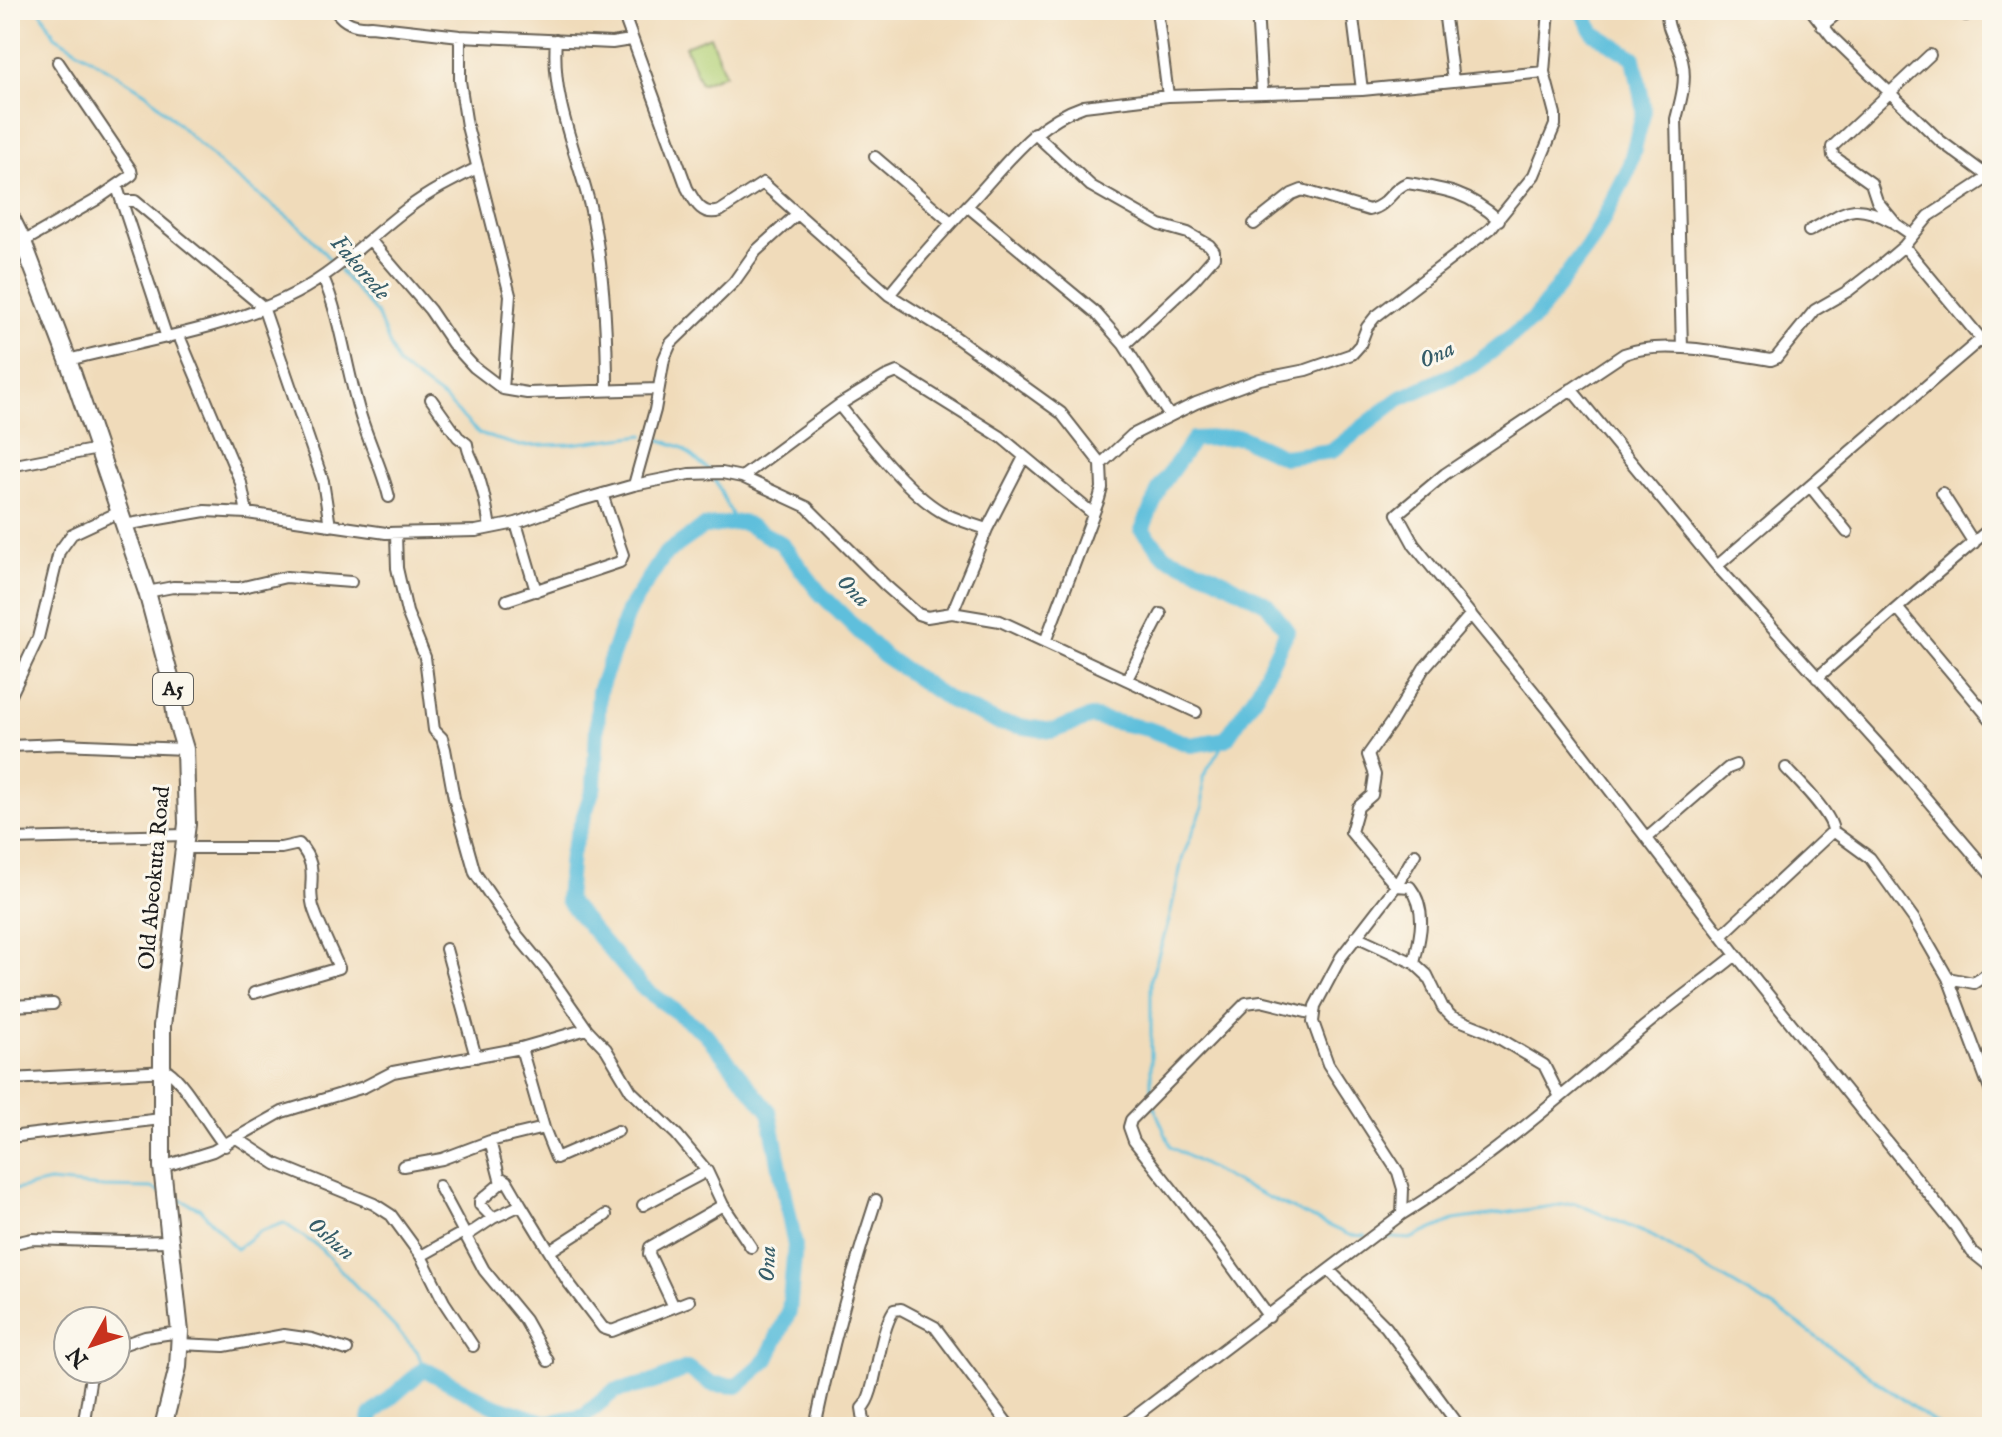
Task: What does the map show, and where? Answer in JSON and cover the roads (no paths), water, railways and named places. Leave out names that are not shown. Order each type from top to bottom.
[{"type":"highway","name":"Old Abeokuta Road","points":[[10,216],[68,360],[147,592],[185,749],[188,791],[185,841],[162,1026],[161,1119],[168,1241],[180,1338],[178,1367],[163,1427]]},
{"type":"street","points":[[335,10],[348,23],[358,27],[460,36],[612,43],[631,40]]},
{"type":"street","points":[[622,10],[687,188],[701,209],[713,213],[720,211],[763,183],[889,295],[947,331],[1061,413],[1101,464],[1102,488],[1045,642]]},
{"type":"street","points":[[1157,10],[1168,96]]},
{"type":"street","points":[[1257,10],[1262,91]]},
{"type":"street","points":[[1352,10],[1362,90]]},
{"type":"street","points":[[1444,10],[1453,81]]},
{"type":"street","points":[[1101,464],[1124,440],[1169,415],[1236,387],[1306,370],[1352,354],[1375,317],[1499,220],[1534,175],[1555,125],[1544,72],[1549,10]]},
{"type":"street","points":[[1668,10],[1669,27],[1684,64],[1682,98],[1676,119],[1682,348]]},
{"type":"street","points":[[1811,10],[1822,26],[1947,148],[1991,176],[1929,216],[1904,246],[1848,291],[1815,310],[1776,358],[1771,360],[1682,348],[1633,350],[1445,474],[1397,514],[1414,545],[1736,955],[1946,1214],[1972,1252],[1992,1268]]},
{"type":"street","points":[[1822,26],[1841,10]]},
{"type":"street","points":[[1959,10],[1966,15],[1979,10]]},
{"type":"street","points":[[460,36],[462,98],[510,295],[503,389]]},
{"type":"street","points":[[556,40],[557,89],[591,208],[600,263],[607,338],[607,389]]},
{"type":"street","points":[[1896,224],[1877,201],[1871,183],[1833,156],[1831,151],[1930,55]]},
{"type":"street","points":[[23,242],[130,177],[131,170],[58,62]]},
{"type":"street","points":[[889,295],[951,222],[1034,133],[1084,106],[1168,96],[1362,90],[1544,72]]},
{"type":"street","points":[[1034,133],[1091,186],[1160,225],[1188,233],[1214,251],[1214,257],[1193,281],[1124,345]]},
{"type":"street","points":[[875,157],[951,222]]},
{"type":"street","points":[[68,360],[179,336],[297,292],[323,277],[419,200],[477,168]]},
{"type":"street","points":[[1254,224],[1292,194],[1302,190],[1369,210],[1386,203],[1400,186],[1407,183],[1457,192],[1474,200],[1499,220]]},
{"type":"street","points":[[117,187],[167,338]]},
{"type":"street","points":[[122,201],[135,201],[263,307],[323,481],[330,526]]},
{"type":"street","points":[[967,206],[1095,312],[1124,345],[1169,415]]},
{"type":"street","points":[[1809,231],[1857,208],[1870,210],[1912,235]]},
{"type":"street","points":[[634,485],[655,410],[664,359],[671,343],[734,282],[756,251],[796,215]]},
{"type":"street","points":[[370,240],[430,310],[453,344],[474,367],[503,389],[527,393],[658,389]]},
{"type":"street","points":[[1904,246],[1992,352]]},
{"type":"street","points":[[323,277],[336,315],[365,434],[382,467],[389,497]]},
{"type":"street","points":[[179,336],[241,483],[247,513]]},
{"type":"street","points":[[1717,566],[1981,339]]},
{"type":"street","points":[[742,477],[839,405],[897,372],[1001,437],[1023,459],[1092,513]]},
{"type":"street","points":[[1571,389],[1717,566],[1907,776],[1992,876]]},
{"type":"street","points":[[431,399],[458,437],[467,444],[468,455],[476,468],[486,503],[490,528]]},
{"type":"street","points":[[839,405],[925,500],[950,516],[987,529]]},
{"type":"street","points":[[10,466],[98,449]]},
{"type":"street","points":[[952,613],[987,529],[1023,459]]},
{"type":"street","points":[[10,697],[38,638],[59,552],[72,534],[122,519],[194,512],[247,513],[396,533],[490,528],[516,523],[634,485],[711,472],[742,477],[807,507],[918,614],[927,617],[952,613],[1000,621],[1196,712]]},
{"type":"street","points":[[1810,486],[1847,532]]},
{"type":"street","points":[[1942,493],[1974,543]]},
{"type":"street","points":[[507,600],[623,559],[602,494]]},
{"type":"street","points":[[516,523],[536,591]]},
{"type":"street","points":[[1817,678],[1898,609],[1937,571],[1992,527]]},
{"type":"street","points":[[396,533],[397,568],[407,612],[425,657],[434,730],[442,738],[456,810],[475,873],[501,914],[587,1029],[606,1049],[631,1091],[677,1135],[707,1171],[723,1205],[751,1247]]},
{"type":"street","points":[[147,592],[186,587],[239,588],[286,577],[351,582]]},
{"type":"street","points":[[1898,609],[1992,721]]},
{"type":"street","points":[[1127,679],[1161,614]]},
{"type":"street","points":[[1414,963],[1421,928],[1418,904],[1410,887],[1396,886],[1351,832],[1358,807],[1372,795],[1375,775],[1368,755],[1424,668],[1471,614]]},
{"type":"street","points":[[10,746],[61,744],[185,749]]},
{"type":"street","points":[[1647,838],[1728,768],[1736,765]]},
{"type":"street","points":[[1722,935],[1833,831],[1833,825],[1826,815],[1786,768]]},
{"type":"street","points":[[1833,831],[1870,858],[1914,919],[1948,978],[1992,1095]]},
{"type":"street","points":[[10,839],[185,841],[281,848],[299,844],[307,852],[312,866],[312,906],[339,968],[254,993]]},
{"type":"street","points":[[1402,1214],[1403,1189],[1398,1172],[1328,1064],[1313,1022],[1323,986],[1356,936],[1396,886],[1415,854]]},
{"type":"street","points":[[1356,936],[1414,963],[1427,975],[1445,1011],[1538,1060],[1544,1065],[1560,1097]]},
{"type":"street","points":[[446,949],[476,1057]]},
{"type":"street","points":[[1121,1427],[1402,1214],[1440,1191],[1736,955]]},
{"type":"street","points":[[1948,978],[1974,983],[1991,975]]},
{"type":"street","points":[[1269,1317],[1217,1246],[1149,1163],[1134,1141],[1129,1127],[1143,1107],[1246,1003],[1261,1001],[1314,1014]]},
{"type":"street","points":[[10,1006],[53,1004]]},
{"type":"street","points":[[162,1167],[225,1146],[282,1112],[364,1087],[393,1072],[521,1048],[587,1029]]},
{"type":"street","points":[[521,1048],[556,1158],[618,1131]]},
{"type":"street","points":[[10,1079],[162,1071],[173,1074],[225,1146]]},
{"type":"street","points":[[10,1137],[161,1119]]},
{"type":"street","points":[[403,1166],[442,1159],[490,1141],[544,1128]]},
{"type":"street","points":[[238,1139],[276,1164],[374,1204],[391,1215],[421,1256],[444,1302],[473,1346]]},
{"type":"street","points":[[490,1141],[501,1178],[498,1188],[480,1201],[493,1218]]},
{"type":"street","points":[[643,1205],[707,1171]]},
{"type":"street","points":[[501,1178],[507,1181],[568,1282],[603,1328],[612,1331],[689,1301]]},
{"type":"street","points":[[439,1186],[484,1270],[525,1320],[548,1361]]},
{"type":"street","points":[[815,1427],[831,1350],[876,1200]]},
{"type":"street","points":[[421,1256],[521,1205]]},
{"type":"street","points":[[674,1307],[649,1254],[650,1247],[723,1205]]},
{"type":"street","points":[[550,1251],[606,1215]]},
{"type":"street","points":[[10,1244],[32,1239],[168,1241]]},
{"type":"street","points":[[1330,1271],[1386,1327],[1460,1427]]},
{"type":"street","points":[[865,1427],[862,1408],[870,1400],[881,1338],[894,1310],[901,1309],[918,1316],[944,1337],[964,1369],[1010,1427]]},
{"type":"street","points":[[132,1341],[145,1337],[180,1338],[224,1346],[284,1335],[312,1339],[347,1350]]},
{"type":"street","points":[[83,1427],[90,1385]]},
{"type":"waterway","name":"Fakorede","points":[[40,10],[55,36],[146,93],[226,170],[301,227],[334,264]]},
{"type":"waterway","name":"Ona","points":[[369,1427],[371,1415],[424,1369],[490,1404],[546,1423],[585,1415],[614,1391],[651,1383],[687,1368],[712,1384],[737,1386],[766,1361],[789,1312],[795,1246],[769,1111],[704,1032],[642,987],[567,900],[571,854],[594,786],[599,691],[628,611],[665,554],[703,527],[742,522],[781,543],[819,592],[883,655],[949,700],[999,723],[1052,731],[1091,717],[1148,729],[1191,745],[1226,739],[1257,693],[1287,631],[1267,604],[1214,576],[1165,556],[1142,530],[1160,487],[1194,439],[1240,437],[1284,457],[1332,451],[1399,399],[1474,365],[1535,318],[1593,239],[1628,171],[1644,111],[1634,58],[1594,33],[1581,10]]},
{"type":"waterway","name":"Fakorede","points":[[339,270],[377,314],[398,365],[446,400],[479,434],[520,446],[571,444],[644,435]]},
{"type":"waterway","name":"Fakorede","points":[[652,437],[681,447],[710,471]]},
{"type":"waterway","name":"Fakorede","points":[[714,478],[735,521]]},
{"type":"waterway","points":[[1151,1095],[1151,979],[1169,920],[1183,856],[1203,807],[1203,777],[1226,739]]},
{"type":"waterway","points":[[1152,1102],[1171,1147],[1237,1183],[1349,1235],[1366,1236]]},
{"type":"waterway","name":"Oshun","points":[[10,1191],[49,1182],[152,1188],[160,1192]]},
{"type":"waterway","name":"Oshun","points":[[171,1196],[199,1208],[236,1249],[260,1231],[284,1223],[320,1248],[417,1351],[424,1369]]},
{"type":"waterway","points":[[1377,1237],[1410,1239],[1454,1220],[1575,1203],[1652,1236],[1786,1315],[1940,1427]]}]
